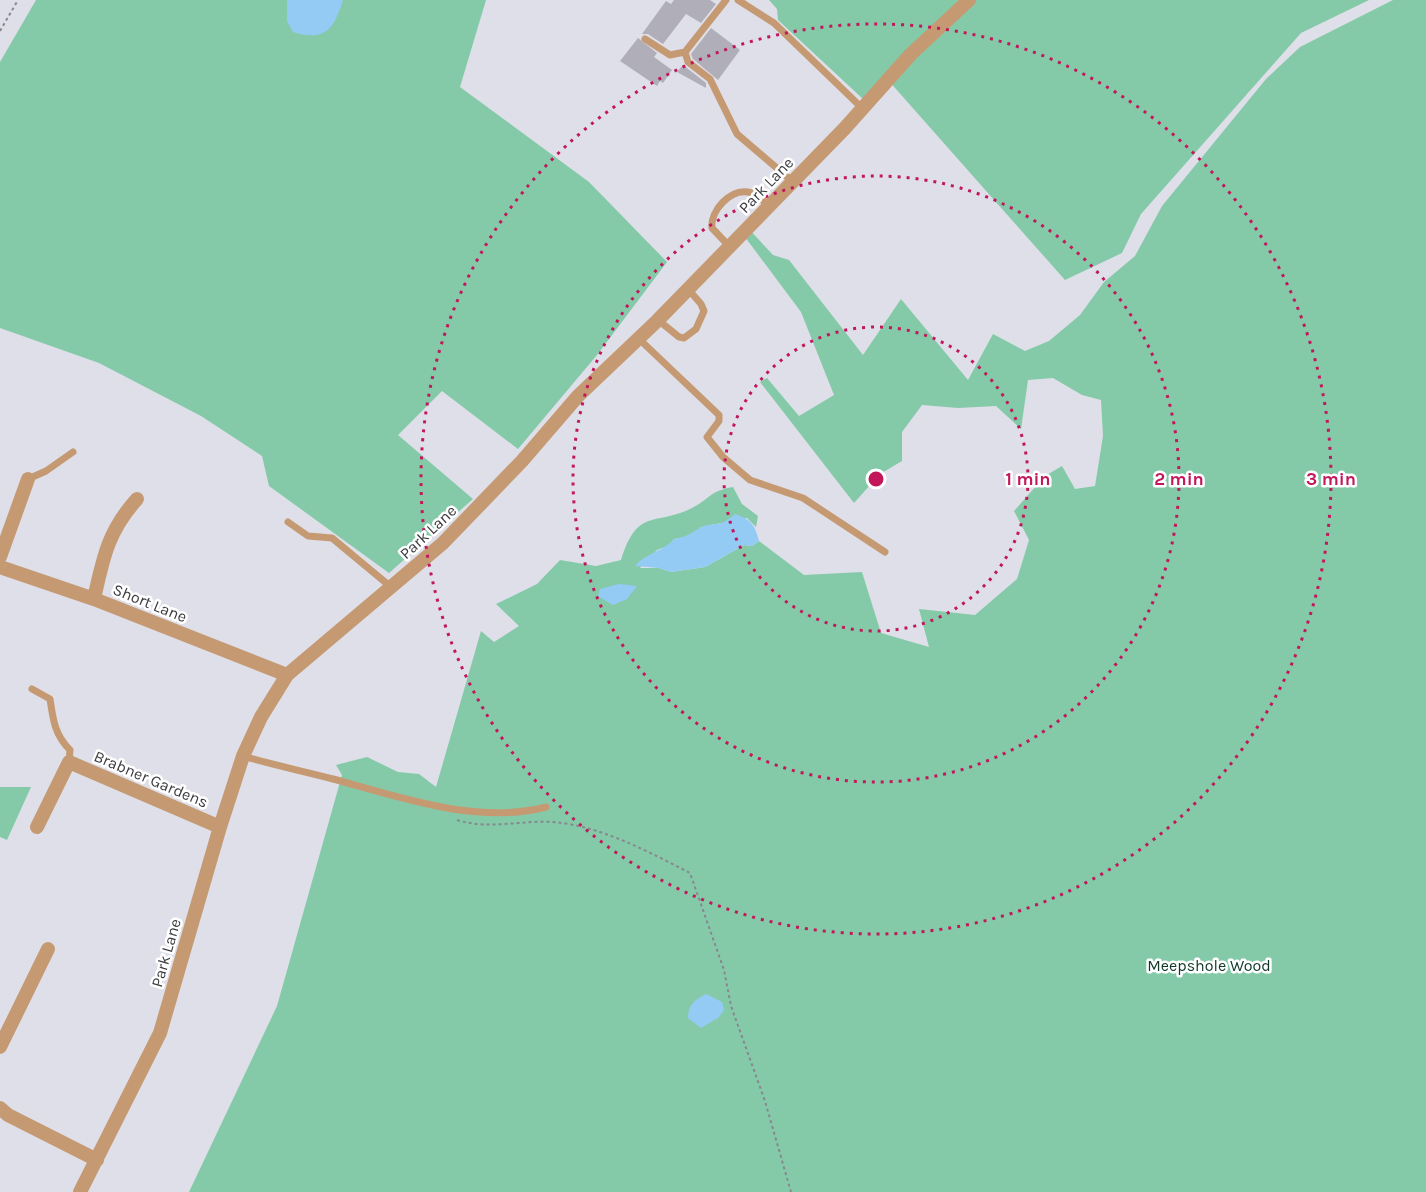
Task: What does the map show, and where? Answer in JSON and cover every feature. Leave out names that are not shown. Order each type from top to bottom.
[{"type":"street","name":"Park Lane","points":[[80,1192],[160,1033],[243,756],[261,717],[287,675],[443,543],[479,507],[578,396],[658,320],[792,182],[911,54],[969,0]]},
{"type":"street","points":[[0,557],[28,479]]},
{"type":"street","points":[[94,599],[106,544],[123,515],[137,499]]},
{"type":"street","name":"Short Lane","points":[[0,567],[94,599],[287,675]]},
{"type":"street","name":"Brabner Gardens","points":[[37,827],[69,762],[220,827]]},
{"type":"street","points":[[0,1047],[48,949]]},
{"type":"street","points":[[0,1108],[8,1115],[97,1160]]},
{"type":"lane","points":[[645,39],[670,55],[685,52],[726,0]]},
{"type":"lane","points":[[738,0],[774,23],[862,108]]},
{"type":"lane","points":[[685,52],[688,62],[710,78],[737,134],[792,182]]},
{"type":"lane","points":[[729,246],[712,228],[712,219],[718,207],[729,198],[745,192],[754,194],[768,205]]},
{"type":"lane","points":[[658,320],[679,337],[684,338],[691,333],[704,311],[688,289]]},
{"type":"lane","points":[[638,338],[719,415],[719,421],[707,437],[740,474],[763,486],[803,498],[885,552]]},
{"type":"lane","points":[[28,479],[41,474],[73,452]]},
{"type":"lane","points":[[288,522],[308,536],[332,538],[391,587]]},
{"type":"lane","points":[[32,689],[50,699],[51,717],[57,734],[70,750],[69,762]]},
{"type":"lane","points":[[243,756],[359,787],[450,807],[508,814],[546,807]]},
{"type":"path","points":[[0,31],[18,0]]},
{"type":"path","points":[[454,819],[490,825],[550,822],[580,825],[639,847],[690,873],[724,970],[730,1006],[765,1101],[791,1192]]},
{"type":"green space","points":[[36,0],[486,0],[460,87],[589,182],[667,262],[597,355],[518,449],[442,391],[398,435],[473,499],[389,573],[269,486],[262,456],[201,416],[99,363],[0,328],[0,62]]},
{"type":"green space","points":[[769,0],[1369,0],[1301,33],[1141,214],[1122,253],[1065,280],[888,80],[863,99],[778,20],[777,9]]},
{"type":"green space","name":"Meepshole Wood","points":[[1393,0],[1426,0],[1426,1192],[189,1192],[277,1006],[342,775],[336,765],[367,757],[398,772],[419,774],[436,787],[481,631],[494,642],[519,626],[496,604],[537,584],[560,560],[596,566],[621,560],[627,543],[641,525],[648,521],[678,514],[698,505],[714,493],[733,487],[742,504],[758,516],[756,527],[747,518],[701,527],[691,536],[674,539],[668,546],[657,550],[640,568],[659,568],[671,572],[705,567],[744,545],[752,546],[759,541],[804,575],[862,572],[881,633],[929,647],[919,609],[975,615],[1017,579],[1029,540],[1014,511],[1045,476],[1062,466],[1075,489],[1095,486],[1103,436],[1101,400],[1082,395],[1053,378],[1028,380],[1021,429],[996,406],[958,408],[922,405],[902,432],[902,461],[880,474],[854,503],[760,382],[767,378],[799,416],[834,395],[801,312],[742,233],[747,227],[773,255],[789,260],[863,355],[901,299],[968,380],[993,334],[1025,351],[1049,341],[1080,315],[1104,282],[1135,256],[1162,206],[1266,79],[1300,47]]},
{"type":"green space","points":[[0,787],[31,787],[7,840],[0,837]]},
{"type":"water","points":[[287,0],[343,0],[336,19],[327,31],[321,34],[304,35],[293,32],[287,21]]},
{"type":"water","points":[[735,514],[745,518],[754,527],[759,541],[752,546],[744,545],[705,567],[671,572],[659,568],[635,566],[674,539],[688,535],[704,526],[725,522]]},
{"type":"water","points":[[619,584],[637,586],[627,599],[613,605],[598,596],[600,589]]},
{"type":"water","points":[[706,994],[722,1002],[724,1010],[718,1018],[701,1028],[688,1018],[688,1013],[692,1003]]},
{"type":"building","points":[[674,0],[710,0],[716,4],[701,23],[686,14],[663,44],[648,34],[642,34],[666,1],[671,4]]},
{"type":"building","points":[[711,28],[740,50],[718,80],[693,59],[691,54]]},
{"type":"building","points":[[638,38],[657,53],[654,57],[672,70],[663,83],[660,81],[657,86],[620,61]]},
{"type":"building","points":[[683,65],[706,83],[706,88],[677,72]]}]
